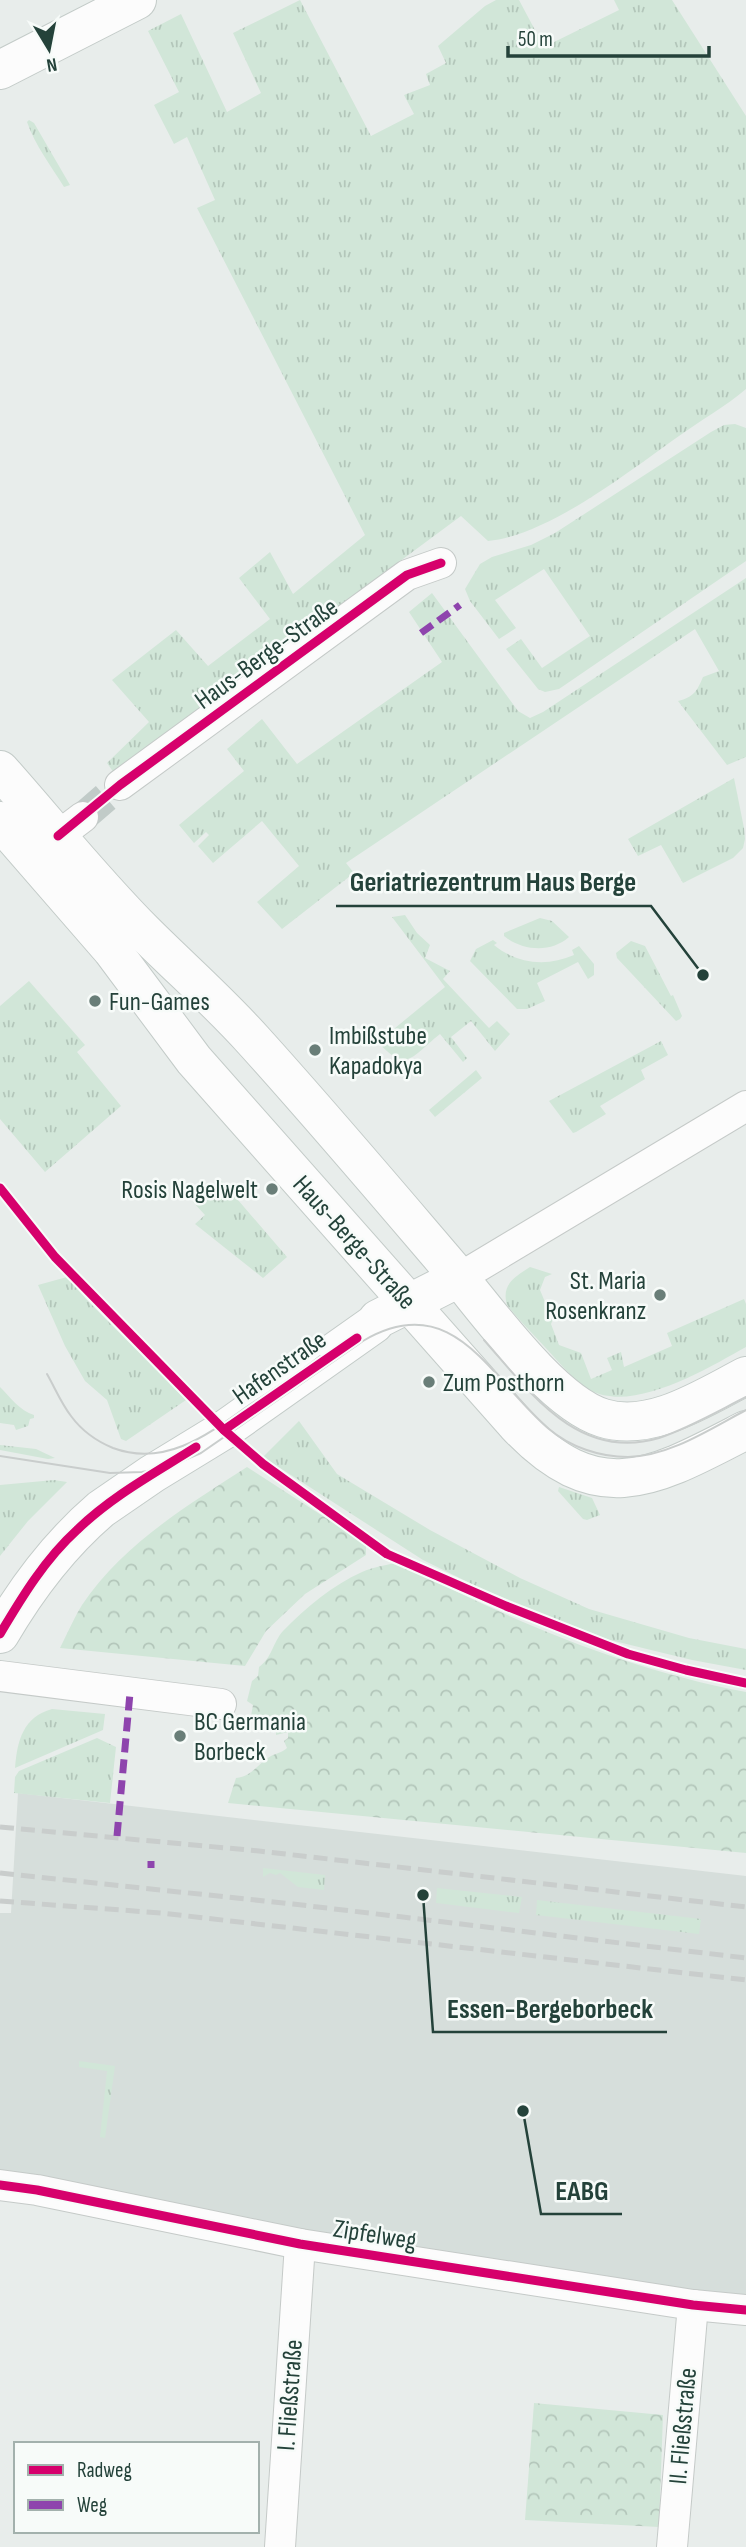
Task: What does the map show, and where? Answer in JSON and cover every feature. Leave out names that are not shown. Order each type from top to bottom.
[{"type":"main road","points":[[0,70],[137,0]]},
{"type":"main road","name":"Haus-Berge-Straße","points":[[0,770],[70,826],[144,931],[253,1040],[508,1337],[564,1397],[588,1413],[610,1420],[629,1421],[660,1416],[691,1404],[746,1376]]},
{"type":"main road","name":"Haus-Berge-Straße","points":[[0,821],[112,950],[194,1060],[533,1441],[562,1461],[596,1476],[631,1478],[656,1473],[687,1461],[746,1430]]},
{"type":"main road","name":"Hafenstraße","points":[[0,1634],[31,1585],[57,1551],[101,1509],[224,1430],[323,1362],[378,1319],[459,1278]]},
{"type":"street","name":"Haus-Berge-Straße","points":[[120,785],[407,575],[441,563]]},
{"type":"street","points":[[459,1278],[746,1106]]},
{"type":"street","points":[[0,1676],[221,1704]]},
{"type":"street","name":"Zipfelweg","points":[[0,2185],[37,2190],[300,2244],[693,2305],[746,2310]]},
{"type":"street","name":"I. Fließstraße","points":[[280,2547],[300,2244]]},
{"type":"street","name":"II. Fließstraße","points":[[672,2547],[693,2305]]},
{"type":"shaded area","points":[[18,1793],[746,1876],[746,2297],[303,2245],[0,2188],[0,1913],[11,1913]]},
{"type":"green space","points":[[300,0],[371,136],[414,114],[404,95],[430,85],[426,74],[446,63],[438,46],[485,6],[496,0],[519,0],[544,47],[619,10],[614,0],[672,0],[746,116],[746,389],[587,500],[536,527],[488,541],[461,516],[114,773],[107,763],[149,722],[112,680],[176,630],[208,666],[270,619],[239,578],[270,552],[293,594],[365,535],[197,208],[215,200],[187,137],[174,144],[154,105],[179,92],[148,31],[181,14],[227,112],[261,93],[233,33]]},
{"type":"green space","points":[[29,120],[34,123],[70,185],[64,187],[30,131],[27,122]]},
{"type":"green space","points":[[735,424],[746,428],[746,561],[559,689],[545,692],[538,689],[506,649],[521,639],[542,668],[590,636],[544,569],[495,600],[516,628],[499,639],[470,601],[465,589],[480,564],[555,533],[711,432],[724,425]]},
{"type":"green space","points":[[746,578],[746,757],[727,765],[678,701],[694,693],[703,677],[719,671],[695,629],[346,863],[354,873],[282,929],[257,902],[299,866],[262,821],[213,863],[198,846],[209,835],[206,832],[194,843],[179,825],[244,771],[227,749],[262,719],[297,764],[442,662],[409,612],[432,593],[518,711],[530,718]]},
{"type":"green space","points":[[734,778],[745,839],[743,848],[733,858],[683,883],[661,845],[638,856],[628,839]]},
{"type":"green space","points":[[405,915],[417,933],[430,945],[425,958],[450,971],[443,979],[489,1028],[497,1021],[510,1034],[495,1051],[471,1021],[451,1037],[467,1058],[463,1062],[440,1034],[416,1054],[403,1060],[396,1058],[378,1042],[445,987],[392,917]]},
{"type":"green space","points":[[540,918],[552,921],[569,937],[554,946],[537,948],[520,945],[504,936],[504,933]]},
{"type":"green space","points":[[493,940],[497,943],[494,945],[503,951],[532,962],[564,959],[574,955],[572,950],[579,946],[594,964],[594,975],[588,979],[578,962],[537,983],[545,1001],[527,1009],[517,1009],[470,961],[476,949]]},
{"type":"green space","points":[[631,941],[645,946],[671,996],[673,995],[682,1016],[680,1019],[676,1021],[617,958],[616,953]]},
{"type":"green space","points":[[29,981],[85,1045],[77,1052],[121,1106],[45,1172],[0,1119],[0,1006]]},
{"type":"green space","points":[[661,1041],[668,1055],[641,1070],[645,1079],[600,1106],[606,1114],[573,1133],[549,1101]]},
{"type":"green space","points":[[476,1070],[482,1078],[435,1117],[429,1110]]},
{"type":"green space","points":[[220,1179],[287,1257],[263,1278],[195,1224],[205,1215],[193,1202]]},
{"type":"green space","points":[[530,1267],[552,1274],[545,1277],[540,1290],[545,1302],[558,1307],[551,1324],[559,1345],[581,1353],[591,1379],[612,1370],[607,1358],[621,1352],[624,1367],[672,1346],[667,1333],[744,1299],[746,1347],[691,1376],[648,1392],[607,1396],[590,1390],[565,1369],[507,1305],[508,1286]]},
{"type":"green space","points":[[67,1277],[186,1400],[126,1441],[121,1439],[107,1400],[85,1381],[65,1346],[38,1285]]},
{"type":"green space","points":[[0,1387],[19,1407],[34,1415],[28,1426],[16,1430],[14,1425],[0,1423]]},
{"type":"green space","points":[[299,1421],[337,1474],[430,1530],[520,1578],[589,1609],[689,1638],[746,1649],[746,1670],[610,1640],[484,1590],[423,1560],[263,1457]]},
{"type":"green space","points":[[0,1445],[36,1449],[55,1458],[0,1450]]},
{"type":"green space","points":[[247,1467],[366,1544],[366,1555],[305,1594],[266,1631],[245,1666],[60,1648],[82,1605],[117,1563],[158,1527]]},
{"type":"green space","points":[[54,1480],[67,1482],[28,1521],[0,1556],[0,1485]]},
{"type":"green space","points":[[559,1487],[592,1498],[600,1515],[583,1519],[558,1491]]},
{"type":"green space","points":[[399,1562],[482,1604],[568,1640],[656,1670],[746,1692],[746,1853],[228,1803],[236,1778],[247,1775],[266,1759],[287,1748],[284,1741],[288,1738],[288,1732],[276,1735],[276,1727],[264,1725],[260,1719],[251,1716],[253,1705],[247,1701],[259,1667],[267,1659],[280,1635],[310,1606],[341,1583],[366,1570]]},
{"type":"green space","points":[[52,1709],[105,1714],[103,1730],[15,1768],[23,1731],[34,1718]]},
{"type":"green space","points":[[97,1738],[116,1747],[110,1803],[14,1793],[15,1777],[19,1771]]},
{"type":"green space","points":[[263,1868],[325,1875],[324,1890],[298,1887],[280,1873],[270,1873],[263,1877]]},
{"type":"green space","points":[[437,1888],[522,1897],[519,1913],[436,1903]]},
{"type":"green space","points":[[537,1900],[701,1919],[699,1934],[536,1915]]},
{"type":"green space","points":[[79,2061],[115,2066],[105,2138],[100,2137],[107,2071],[79,2067]]},
{"type":"green space","points":[[534,2403],[663,2415],[659,2527],[525,2520]]},
{"type":"tunnel","points":[[83,817],[120,785]]},
{"type":"tram line","points":[[0,1456],[110,1473],[142,1472],[168,1467],[201,1453],[363,1341],[395,1327],[422,1325],[447,1332],[468,1346],[549,1429],[566,1441],[596,1453],[628,1457],[659,1452],[689,1440],[746,1410]]},
{"type":"tram line","points":[[484,1340],[519,1381],[558,1417],[580,1431],[604,1440],[630,1443],[659,1438],[746,1397]]},
{"type":"tram line","points":[[47,1374],[67,1411],[90,1435],[113,1448],[150,1454],[183,1446],[200,1438],[320,1356]]},
{"type":"railway","points":[[0,1827],[259,1851],[746,1907]]},
{"type":"railway","points":[[0,1873],[293,1904],[746,1958]]},
{"type":"railway","points":[[0,1901],[161,1913],[746,1980]]},
{"type":"marked path","points":[[421,633],[460,605]]},
{"type":"marked path","points":[[117,1836],[130,1693]]},
{"type":"marked path","points":[[151,1861],[151,1868]]},
{"type":"cycle path","points":[[58,836],[120,785],[407,575],[441,563]]},
{"type":"cycle path","points":[[0,1188],[55,1257],[224,1430],[263,1464],[387,1554],[506,1606],[628,1654],[746,1683]]},
{"type":"cycle path","points":[[224,1430],[357,1338]]},
{"type":"cycle path","points":[[0,1634],[44,1566],[65,1541],[119,1496],[196,1447]]},
{"type":"cycle path","points":[[0,2185],[37,2190],[300,2244],[693,2305],[746,2310]]},
{"type":"place","name":"Geriatriezentrum Haus Berge","points":[[703,975]]},
{"type":"place","name":"Fun-Games","points":[[95,1001]]},
{"type":"place","name":"Imbißstube Kapadokya","points":[[315,1050]]},
{"type":"place","name":"Rosis Nagelwelt","points":[[272,1189]]},
{"type":"place","name":"St. Maria Rosenkranz","points":[[660,1295]]},
{"type":"place","name":"Zum Posthorn","points":[[429,1382]]},
{"type":"place","name":"BC Germania Borbeck","points":[[180,1736]]},
{"type":"place","name":"Essen-Bergeborbeck","points":[[423,1895]]},
{"type":"place","name":"EABG","points":[[523,2111]]}]
